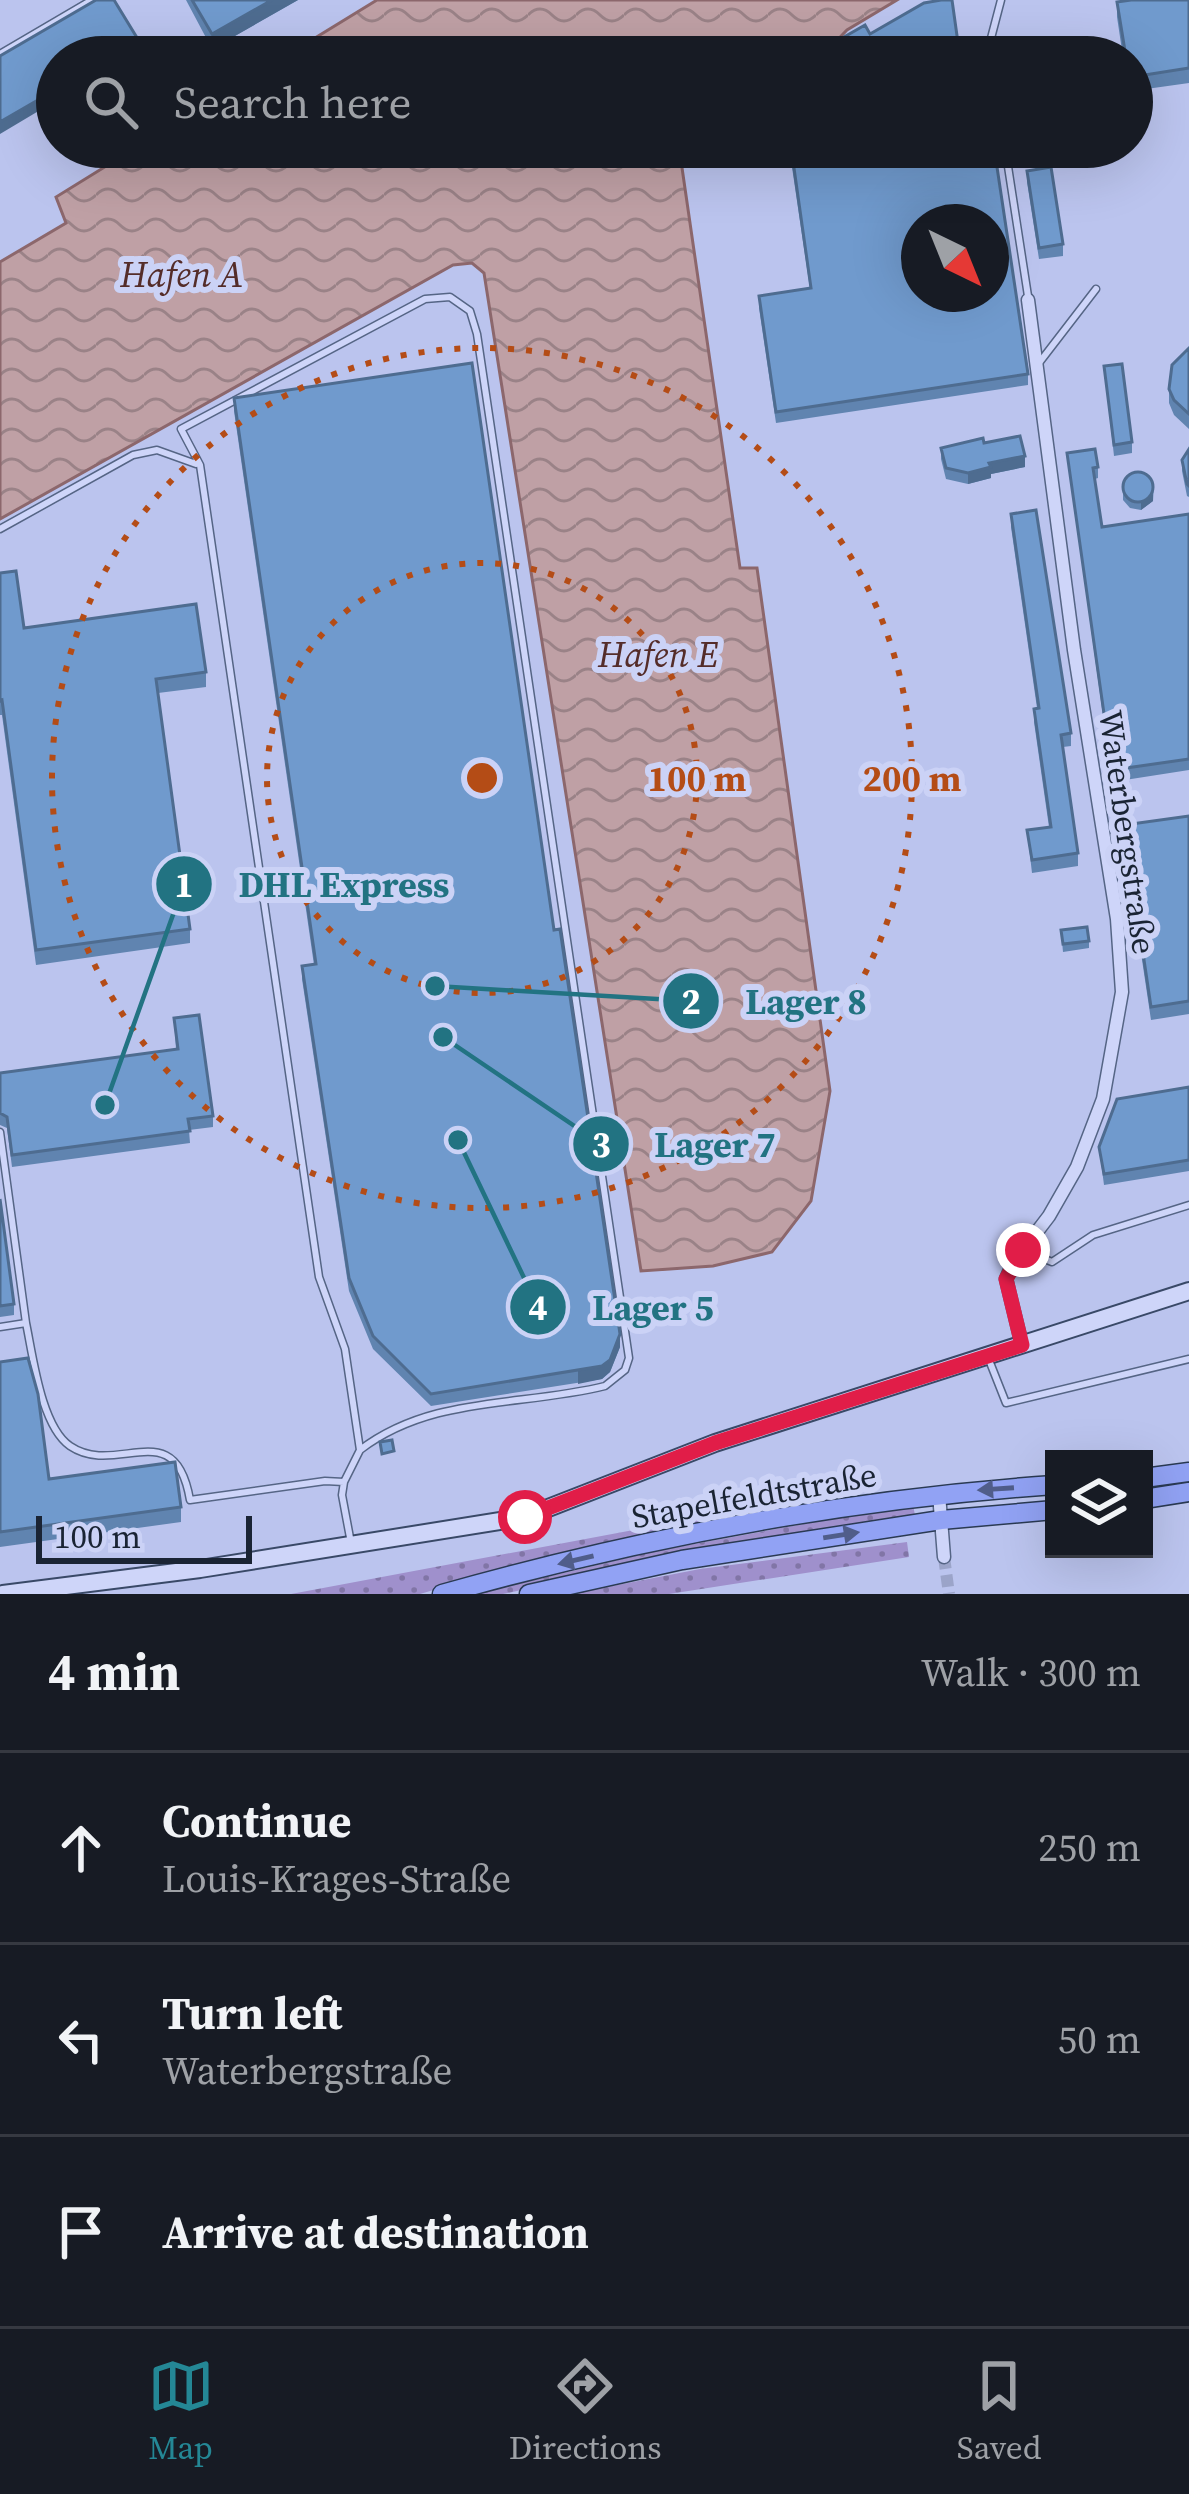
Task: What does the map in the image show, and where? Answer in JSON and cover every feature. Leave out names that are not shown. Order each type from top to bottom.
[{"type":"main road","points":[[1153,1477],[1189,1472]]},
{"type":"main road","name":"Stapelfeldtstraße","points":[[442,1594],[636,1546],[939,1494],[1045,1486]]},
{"type":"main road","points":[[1153,1498],[1189,1492]]},
{"type":"main road","name":"Stapelfeldtstraße","points":[[529,1594],[682,1560],[941,1520],[1045,1511]]},
{"type":"street","name":"Waterbergstraße","points":[[1022,1345],[1006,1279],[1078,1167],[1103,1099],[1122,992],[1117,919],[1074,650],[1028,300]]},
{"type":"street","points":[[3,1594],[525,1517],[715,1443],[1189,1292]]},
{"type":"street","points":[[939,1494],[944,1557]]},
{"type":"lane","points":[[0,54],[92,0]]},
{"type":"lane","points":[[992,36],[1001,0]]},
{"type":"lane","points":[[1009,168],[1028,300]]},
{"type":"lane","points":[[1037,366],[1096,289]]},
{"type":"lane","points":[[351,1546],[344,1482],[360,1450],[388,1428],[435,1412],[605,1386],[625,1370],[629,1358],[488,399],[470,311],[450,297],[425,299],[182,429],[200,465],[319,1277],[345,1349],[360,1450]]},
{"type":"lane","points":[[0,529],[133,455],[158,450],[200,465]]},
{"type":"lane","points":[[0,1132],[26,1323],[46,1407],[72,1448],[107,1453],[158,1450],[170,1456],[186,1476],[190,1500],[344,1482]]},
{"type":"lane","points":[[1023,1250],[1052,1262],[1093,1234],[1189,1205]]},
{"type":"lane","points":[[0,1327],[26,1323]]},
{"type":"lane","points":[[988,1357],[1006,1403],[1189,1359]]},
{"type":"shaded area","points":[[781,1491],[785,1501],[798,1508],[833,1498],[799,1511],[508,1568],[420,1594],[291,1594],[687,1520]]},
{"type":"shaded area","points":[[913,1505],[915,1515],[678,1555],[503,1594],[475,1594],[656,1551]]},
{"type":"shaded area","points":[[907,1542],[909,1557],[669,1594],[571,1594],[700,1569]]},
{"type":"water","points":[[377,0],[897,0],[841,36],[318,36]]},
{"type":"water","name":"Hafen E","points":[[103,168],[682,168],[740,568],[757,568],[830,1091],[811,1201],[772,1252],[713,1266],[641,1271],[484,273],[472,263],[453,265],[0,519],[0,262],[66,223],[56,197]]},
{"type":"building","points":[[96,0],[114,0],[136,36],[36,36],[36,101],[0,122],[0,56]]},
{"type":"building","points":[[192,0],[272,0],[212,34]]},
{"type":"building","points":[[952,0],[957,36],[846,36],[865,25],[870,34],[924,3]]},
{"type":"building","points":[[1189,0],[1189,68],[1153,74],[1153,36],[1123,36],[1117,2]]},
{"type":"building","points":[[794,168],[997,168],[1003,204],[901,204],[901,312],[1009,312],[1009,247],[1028,374],[776,412],[759,296],[811,288]]},
{"type":"building","points":[[1051,168],[1063,244],[1039,248],[1027,171]]},
{"type":"building","points":[[1189,348],[1189,414],[1169,389],[1172,365]]},
{"type":"building","points":[[472,363],[554,930],[560,929],[620,1334],[610,1360],[602,1366],[431,1394],[373,1336],[349,1278],[302,966],[316,964],[234,398]]},
{"type":"building","points":[[1122,364],[1132,442],[1114,445],[1104,366]]},
{"type":"building","points":[[1020,436],[1025,456],[968,473],[946,468],[941,448]]},
{"type":"building","points":[[1095,449],[1098,467],[1093,468],[1102,527],[1189,514],[1189,759],[1112,770],[1067,453]]},
{"type":"building","points":[[1189,449],[1189,486],[1182,460]]},
{"type":"building","points":[[1138,472],[1149,476],[1153,487],[1149,498],[1138,502],[1127,498],[1123,487],[1127,476]]},
{"type":"building","points":[[1036,510],[1071,733],[1061,735],[1078,853],[1032,860],[1027,830],[1051,827],[1011,514]]},
{"type":"building","points":[[16,571],[24,628],[196,604],[206,672],[156,679],[190,929],[36,950],[0,701],[0,573]]},
{"type":"building","points":[[1189,816],[1189,1001],[1151,1007],[1124,825]]},
{"type":"building","points":[[1087,927],[1089,941],[1063,944],[1061,930]]},
{"type":"building","points":[[199,1015],[213,1116],[188,1119],[190,1131],[12,1155],[7,1117],[0,1113],[0,1073],[178,1049],[174,1018]]},
{"type":"building","points":[[1189,1087],[1189,1160],[1104,1174],[1099,1147],[1117,1099]]},
{"type":"building","points":[[0,1199],[14,1304],[0,1306]]},
{"type":"building","points":[[28,1358],[38,1394],[49,1479],[175,1462],[181,1507],[0,1532],[0,1362]]},
{"type":"building","points":[[392,1440],[394,1451],[382,1454],[380,1442]]},
{"type":"tunnel","points":[[944,1557],[949,1594]]},
{"type":"place","name":"Lager 8","points":[[435,986]]},
{"type":"place","name":"Lager 7","points":[[443,1037]]},
{"type":"place","name":"DHL Express","points":[[105,1105]]},
{"type":"place","name":"Lager 5","points":[[458,1140]]},
{"type":"route","points":[[525,1517],[715,1443],[1022,1345],[1006,1279],[1023,1250]]},
{"type":"water label","name":"Hafen A","points":[[182,274]]}]
